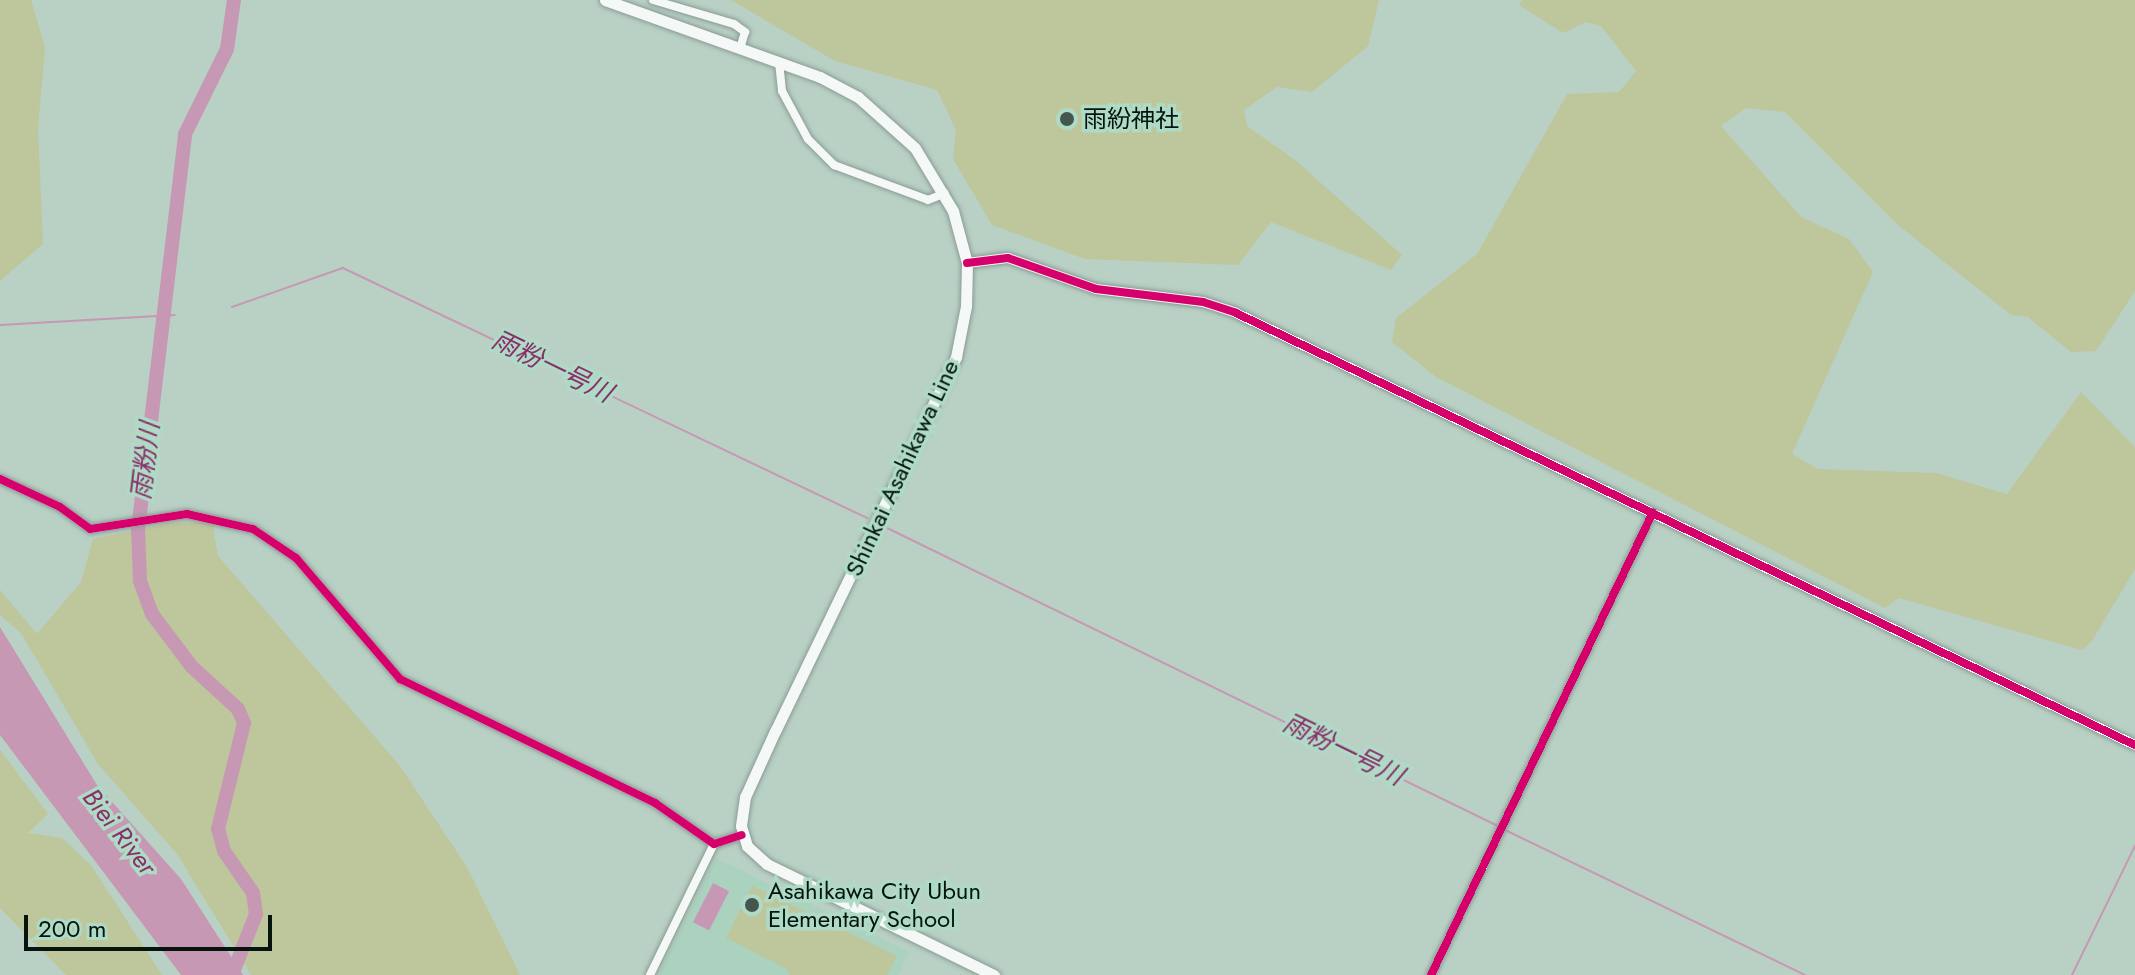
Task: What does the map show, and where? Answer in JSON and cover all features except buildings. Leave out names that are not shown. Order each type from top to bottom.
[{"type":"main road","name":"Shinkai Asahikawa Line","points":[[605,0],[629,5],[820,77],[878,111],[915,148],[945,193],[967,263],[966,306],[956,357],[745,797],[742,835]]},
{"type":"main road","points":[[742,835],[767,864],[994,975]]},
{"type":"street","points":[[653,0],[734,24],[745,32],[740,48]]},
{"type":"street","points":[[779,62],[776,75],[782,91],[808,139],[834,165],[928,200],[945,193]]},
{"type":"street","points":[[967,263],[1008,258],[1096,289],[1214,305],[1653,512],[2135,745]]},
{"type":"street","points":[[0,479],[60,507],[90,529],[105,530],[179,515],[226,519],[275,541],[304,567],[400,679],[655,803],[714,844]]},
{"type":"street","points":[[1431,975],[1653,512]]},
{"type":"street","points":[[650,975],[714,844],[742,835]]},
{"type":"shaded area","points":[[0,0],[31,0],[45,47],[38,128],[43,244],[0,281]]},
{"type":"shaded area","points":[[731,0],[1379,0],[1368,46],[1312,92],[1277,87],[1244,110],[1247,126],[1295,160],[1402,255],[1391,270],[1271,222],[1238,265],[1085,259],[992,225],[953,159],[956,130],[937,90],[835,61]]},
{"type":"shaded area","points":[[1522,0],[2135,0],[2135,291],[2096,351],[2071,352],[2028,317],[2011,315],[1898,225],[1785,112],[1746,108],[1721,126],[1801,217],[1849,239],[1873,272],[1792,454],[1818,469],[1936,473],[2007,494],[2081,392],[2135,447],[2135,569],[2092,641],[2082,650],[1899,598],[1885,608],[1436,377],[1392,342],[1396,318],[1477,254],[1567,94],[1619,92],[1636,71],[1601,26],[1586,22],[1563,33],[1519,5]]},
{"type":"shaded area","points":[[212,522],[218,556],[400,766],[467,867],[520,975],[251,975],[177,854],[98,764],[21,633],[0,615],[0,590],[37,634],[81,582],[93,539],[171,523]]},
{"type":"shaded area","points":[[0,750],[48,814],[28,833],[62,838],[91,865],[162,975],[66,975],[0,908]]},
{"type":"shaded area","name":"Asahikawa City Ubun Elementary School","points":[[716,858],[909,952],[898,975],[658,975]]},
{"type":"shaded area","points":[[752,886],[897,956],[887,975],[789,975],[787,969],[726,938]]},
{"type":"water","name":"Biei River","points":[[0,627],[97,785],[181,879],[243,975],[181,975],[0,735]]},
{"type":"water","points":[[713,883],[729,891],[709,930],[693,922]]},
{"type":"waterway","name":"雨粉川","points":[[232,975],[256,914],[253,893],[224,851],[218,829],[244,723],[238,709],[192,667],[152,614],[140,581],[138,530],[185,134],[227,49],[234,0]]},
{"type":"waterway","name":"雨粉一号川","points":[[232,307],[343,268],[867,518]]},
{"type":"waterway","name":"雨粉一号川","points":[[0,325],[175,315]]},
{"type":"waterway","name":"雨粉一号川","points":[[881,525],[1498,826]]},
{"type":"waterway","name":"雨粉一号川","points":[[1503,829],[1805,975]]},
{"type":"waterway","points":[[2072,975],[2135,846]]},
{"type":"cycle path","points":[[967,263],[1008,258],[1096,289],[1203,302],[1236,313],[2135,745]]},
{"type":"cycle path","points":[[0,479],[60,507],[90,529],[187,514],[253,529],[296,558],[400,679],[655,803],[714,844],[742,835]]},
{"type":"cycle path","points":[[1431,975],[1653,512]]},
{"type":"place","name":"雨紛神社","points":[[1067,119]]},
{"type":"place","name":"Asahikawa City Ubun Elementary School","points":[[752,905]]}]
